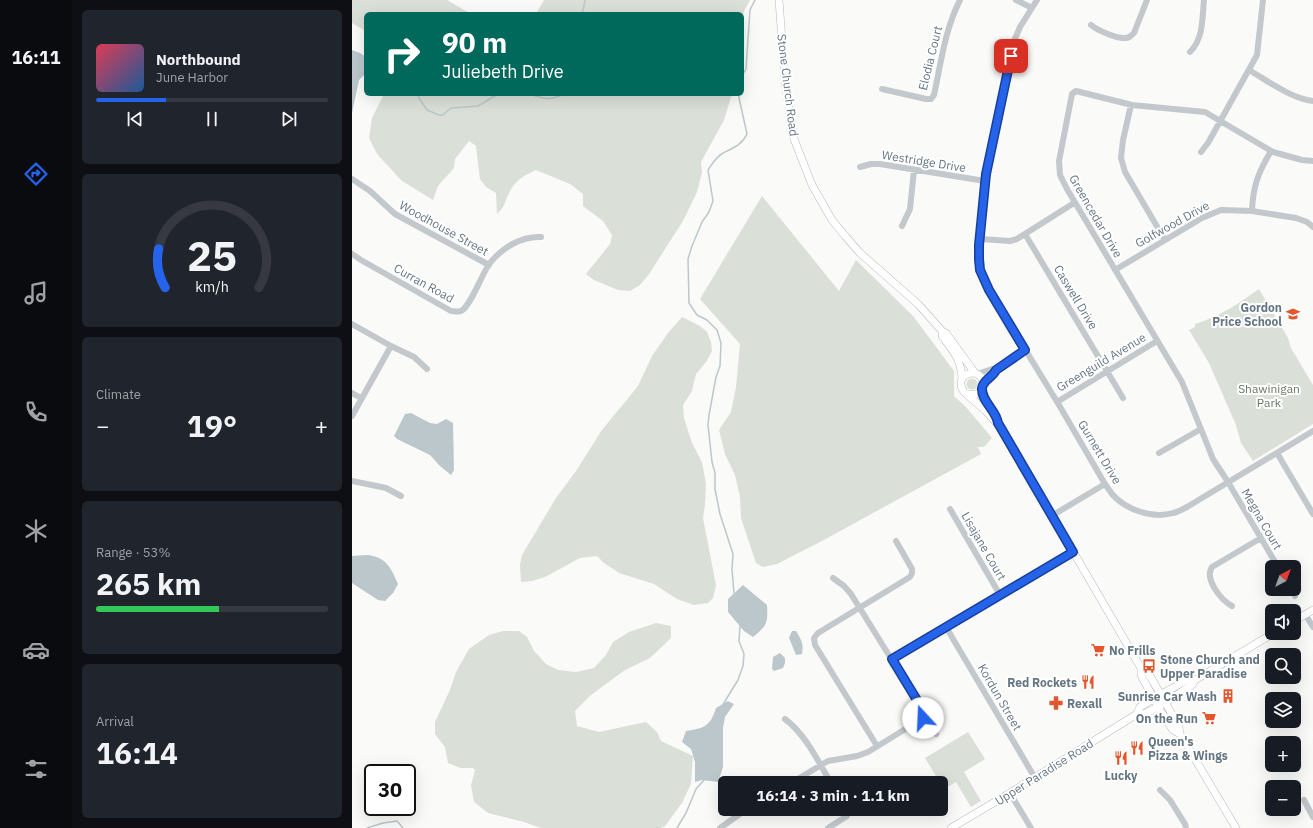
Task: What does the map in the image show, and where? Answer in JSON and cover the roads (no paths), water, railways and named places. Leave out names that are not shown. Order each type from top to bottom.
[{"type":"main road","name":"Stone Church Road","points":[[779,0],[785,82],[794,139],[812,185],[832,220],[846,237],[860,253],[918,304],[943,332],[946,333],[976,373]]},
{"type":"main road","name":"Stone Church Road","points":[[943,332],[942,336],[960,362],[962,368],[962,378]]},
{"type":"main road","points":[[998,423],[997,417],[984,398],[982,379],[976,373],[968,373],[962,378],[961,387],[998,423],[1141,668],[1147,671],[1157,697],[1158,706],[1172,730],[1180,734]]},
{"type":"main road","points":[[967,394],[976,394],[982,387]]},
{"type":"main road","points":[[1301,617],[1313,610]]},
{"type":"main road","name":"Upper Paradise Road","points":[[951,828],[1035,778],[1137,714],[1140,708],[1157,697],[1187,680],[1195,680],[1265,638]]},
{"type":"main road","name":"Upper Paradise Road","points":[[1137,714],[1144,714],[1165,702],[1192,686],[1195,680]]},
{"type":"main road","points":[[1157,697],[1165,702],[1180,734],[1236,828]]},
{"type":"street","name":"Elodia Court","points":[[882,88],[931,99],[934,95],[949,27],[960,0]]},
{"type":"street","points":[[1016,0],[1032,8]]},
{"type":"street","name":"Gurnett Drive","points":[[1037,0],[1020,27],[1014,41],[985,181],[980,239],[980,270],[989,290],[1105,484],[1112,494],[1132,509],[1159,515],[1173,513],[1187,507],[1313,431]]},
{"type":"street","points":[[1090,25],[1095,29],[1123,38],[1130,37],[1134,33],[1147,0]]},
{"type":"street","points":[[1190,52],[1197,44],[1201,34],[1204,0]]},
{"type":"street","points":[[1201,152],[1208,143],[1257,55],[1263,0]]},
{"type":"street","points":[[1249,70],[1291,94],[1313,102]]},
{"type":"street","name":"Greencedar Drive","points":[[1228,482],[1213,459],[1182,382],[1074,203],[1060,175],[1059,160],[1072,94],[1076,91],[1131,105],[1205,112],[1271,151],[1302,160],[1313,161]]},
{"type":"street","points":[[1131,105],[1123,140],[1121,158],[1125,172],[1165,240]]},
{"type":"street","points":[[1252,211],[1254,188],[1260,170],[1271,151]]},
{"type":"street","name":"Westridge Drive","points":[[860,168],[871,164],[985,181]]},
{"type":"street","points":[[902,226],[910,209],[914,170]]},
{"type":"street","name":"Woodhouse Street","points":[[352,179],[366,187],[399,216],[489,265]]},
{"type":"street","points":[[980,239],[1010,241],[1026,234],[1074,203]]},
{"type":"street","name":"Golfwood Drive","points":[[1115,270],[1212,213],[1222,210],[1252,211],[1296,218],[1307,222],[1313,227]]},
{"type":"street","name":"Caswell Drive","points":[[1026,234],[1123,398]]},
{"type":"street","points":[[489,265],[500,253],[510,246],[523,239],[534,236],[541,237]]},
{"type":"street","name":"Curran Road","points":[[352,254],[451,311],[456,312],[461,311],[468,304],[489,265]]},
{"type":"street","points":[[352,324],[414,357],[427,369]]},
{"type":"street","name":"Greenguild Avenue","points":[[1057,402],[1157,341]]},
{"type":"street","points":[[352,416],[392,346]]},
{"type":"street","points":[[982,387],[996,370],[1025,350]]},
{"type":"street","points":[[976,373],[992,369],[996,370]]},
{"type":"street","points":[[352,393],[361,398]]},
{"type":"street","points":[[1159,453],[1201,429]]},
{"type":"street","points":[[1278,453],[1313,514]]},
{"type":"street","points":[[352,482],[386,488],[401,496]]},
{"type":"street","name":"Megna Court","points":[[1228,482],[1274,560]]},
{"type":"street","points":[[1052,515],[1105,484]]},
{"type":"street","name":"Lisajane Court","points":[[950,509],[1000,595]]},
{"type":"street","points":[[1232,606],[1226,603],[1219,594],[1209,577],[1209,571],[1212,567],[1261,538]]},
{"type":"street","points":[[877,746],[815,644],[814,638],[818,633],[908,579],[912,575],[912,569],[896,541]]},
{"type":"street","points":[[892,659],[1073,552]]},
{"type":"street","points":[[833,578],[847,589],[923,710],[923,718],[936,734]]},
{"type":"street","points":[[1305,614],[1313,627]]},
{"type":"street","name":"Kordun Street","points":[[946,627],[1035,778]]},
{"type":"street","points":[[802,776],[836,759],[857,756],[877,746],[923,718]]},
{"type":"street","points":[[785,720],[802,736],[826,776]]},
{"type":"street","points":[[1160,790],[1170,800],[1186,828]]},
{"type":"street","points":[[1010,793],[1031,828]]},
{"type":"street","points":[[1304,800],[1313,817]]},
{"type":"street","points":[[723,827],[738,816]]},
{"type":"street","points":[[828,828],[847,816]]},
{"type":"waterway","points":[[582,12],[585,0]]},
{"type":"waterway","points":[[744,72],[746,69],[750,10],[755,0]]},
{"type":"waterway","points":[[419,96],[427,110],[439,115],[443,115],[451,108],[478,106],[495,96]]},
{"type":"waterway","points":[[536,96],[547,98],[555,98],[559,96]]},
{"type":"waterway","points":[[734,593],[732,570],[733,554],[720,514],[715,489],[715,473],[712,462],[708,425],[716,377],[720,366],[721,343],[717,330],[707,320],[697,315],[689,303],[688,259],[702,222],[709,212],[713,201],[708,170],[718,156],[740,144],[747,134],[739,96]]},
{"type":"waterway","points":[[722,706],[738,680],[743,666],[744,654],[739,641],[740,626]]},
{"type":"waterway","points":[[677,828],[686,813],[696,789],[705,779]]},
{"type":"waterway","points":[[367,828],[383,823],[397,821],[403,828]]},
{"type":"place","name":"Gordon Price School","points":[[1293,314]]},
{"type":"place","name":"No Frills","points":[[1098,650]]},
{"type":"place","name":"Stone Church and Upper Paradise","points":[[1149,666]]},
{"type":"place","name":"Red Rockets","points":[[1088,682]]},
{"type":"place","name":"Sunrise Car Wash","points":[[1228,696]]},
{"type":"place","name":"Rexall","points":[[1056,703]]},
{"type":"place","name":"On the Run","points":[[1209,718]]},
{"type":"place","name":"Queen's Pizza & Wings","points":[[1137,748]]},
{"type":"place","name":"Lucky","points":[[1121,758]]},
{"type":"park label","name":"Shawinigan Park","points":[[1269,395]]}]
